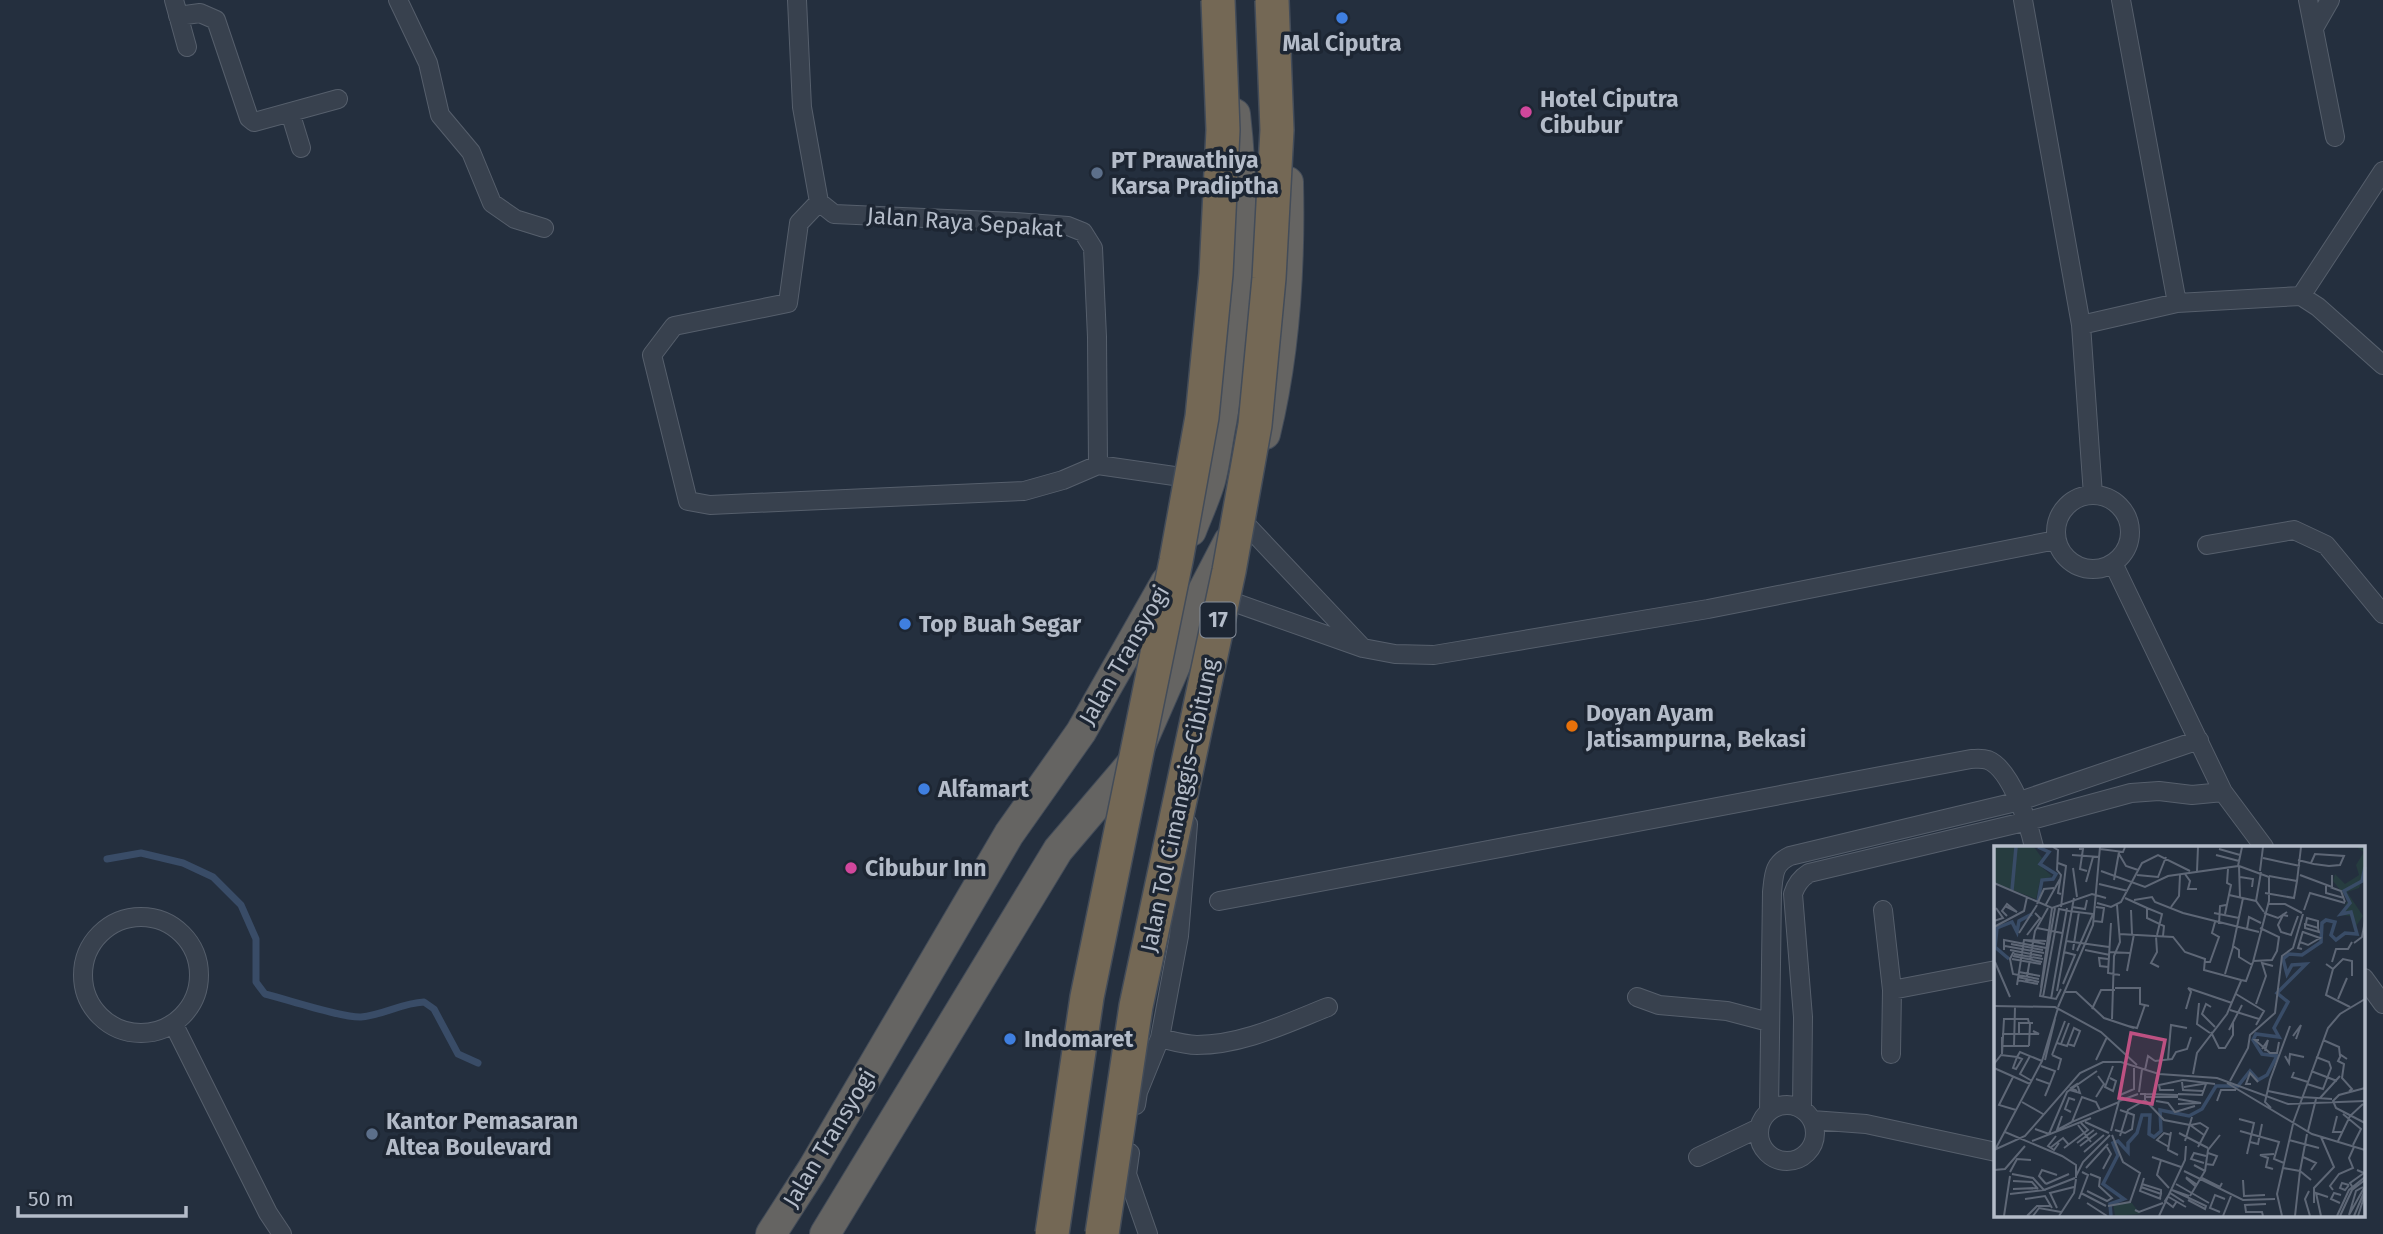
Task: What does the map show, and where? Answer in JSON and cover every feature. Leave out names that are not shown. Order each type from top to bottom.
[{"type":"highway","name":"Jalan Transyogi","points":[[771,1234],[812,1170],[1009,834],[1087,721],[1157,601],[1189,537],[1210,481],[1228,385],[1240,230],[1238,144],[1218,0]]},
{"type":"highway","name":"17","points":[[1052,1234],[1087,997],[1176,561],[1202,417],[1216,274],[1223,130],[1218,0]]},
{"type":"highway","name":"Jalan Transyogi","points":[[825,1234],[1058,849],[1133,762],[1178,659],[1203,591],[1224,554],[1240,517],[1276,391],[1284,325],[1289,233],[1287,141],[1272,0]]},
{"type":"highway","name":"Jalan Tol Cimanggis–Cibitung","points":[[1102,1234],[1136,1006],[1226,584],[1255,425],[1269,278],[1277,130],[1272,0]]},
{"type":"street","points":[[398,0],[428,63],[440,115],[471,152],[492,203],[515,219],[544,229]]},
{"type":"street","points":[[797,0],[802,107],[820,202],[799,222],[788,303],[674,326],[652,355],[685,495],[689,502],[710,505],[1024,491],[1063,480],[1098,464],[1210,481]]},
{"type":"street","points":[[2024,0],[2081,326],[2093,495]]},
{"type":"street","points":[[2121,0],[2178,303]]},
{"type":"street","points":[[2308,0],[2335,138]]},
{"type":"street","points":[[2314,28],[2330,0]]},
{"type":"street","points":[[187,47],[176,8],[200,13],[216,20],[249,118],[254,122],[338,99]]},
{"type":"street","points":[[290,112],[301,148]]},
{"type":"street","points":[[2301,296],[2381,179]]},
{"type":"street","name":"Jalan Raya Sepakat","points":[[820,202],[834,214],[1015,222],[1068,226],[1083,232],[1093,248],[1098,464]]},
{"type":"street","points":[[2081,326],[2178,303],[2301,296],[2318,307],[2383,365]]},
{"type":"street","points":[[2093,495],[2119,505],[2130,531],[2122,554],[2113,563],[2096,569],[2078,566],[2064,555],[2056,540],[2056,528],[2064,508],[2072,501],[2093,495]]},
{"type":"street","points":[[1240,517],[1363,648]]},
{"type":"street","points":[[2207,545],[2294,530],[2326,545],[2383,614]]},
{"type":"street","points":[[1203,591],[1363,648],[1395,654],[1434,655],[1708,609],[2056,540]]},
{"type":"street","points":[[2113,563],[2223,792],[2263,846]]},
{"type":"street","points":[[1148,1234],[1127,1174],[1138,1092],[1160,1038],[1180,936],[1194,710],[1191,687],[1178,659]]},
{"type":"street","points":[[1769,1111],[1772,892],[1779,863],[1790,856],[2020,801],[2199,740]]},
{"type":"street","points":[[1219,901],[1971,759],[1992,762],[2001,771],[2020,801],[2034,846]]},
{"type":"street","points":[[1994,1152],[1807,1114],[1784,1104],[1769,1111],[1762,1119],[1759,1128],[1762,1144],[1772,1157],[1796,1160],[1809,1151],[1815,1136],[1807,1114],[1803,1017],[1793,894],[1798,882],[1809,873],[2028,821],[2131,793],[2159,791],[2192,795],[2223,792]]},
{"type":"street","points":[[1883,910],[1892,990],[1891,1054]]},
{"type":"street","points":[[142,914],[177,926],[199,958],[198,995],[174,1025],[147,1035],[118,1030],[95,1013],[83,986],[84,956],[106,925],[142,914]]},
{"type":"street","points":[[1892,990],[1994,970]]},
{"type":"street","points":[[2366,981],[2383,1004]]},
{"type":"street","points":[[1637,997],[1659,1005],[1727,1011],[1769,1022]]},
{"type":"street","points":[[1160,1038],[1196,1045],[1233,1041],[1271,1030],[1328,1007]]},
{"type":"street","points":[[174,1025],[268,1213],[282,1234]]},
{"type":"street","points":[[1698,1157],[1759,1128]]},
{"type":"waterway","points":[[107,859],[141,853],[183,863],[213,877],[241,905],[256,939],[256,982],[265,994],[352,1017],[377,1014],[424,1002],[434,1009],[458,1054],[478,1063]]},
{"type":"place","name":"Mal Ciputra","points":[[1342,18]]},
{"type":"place","name":"Hotel Ciputra Cibubur","points":[[1526,112]]},
{"type":"place","name":"PT Prawathiya Karsa Pradiptha","points":[[1097,173]]},
{"type":"place","name":"Top Buah Segar","points":[[905,624]]},
{"type":"place","name":"Doyan Ayam Jatisampurna, Bekasi","points":[[1572,726]]},
{"type":"place","name":"Alfamart","points":[[924,789]]},
{"type":"place","name":"Cibubur Inn","points":[[851,868]]},
{"type":"place","name":"Indomaret","points":[[1010,1039]]},
{"type":"place","name":"Kantor Pemasaran Altea Boulevard","points":[[372,1134]]}]
